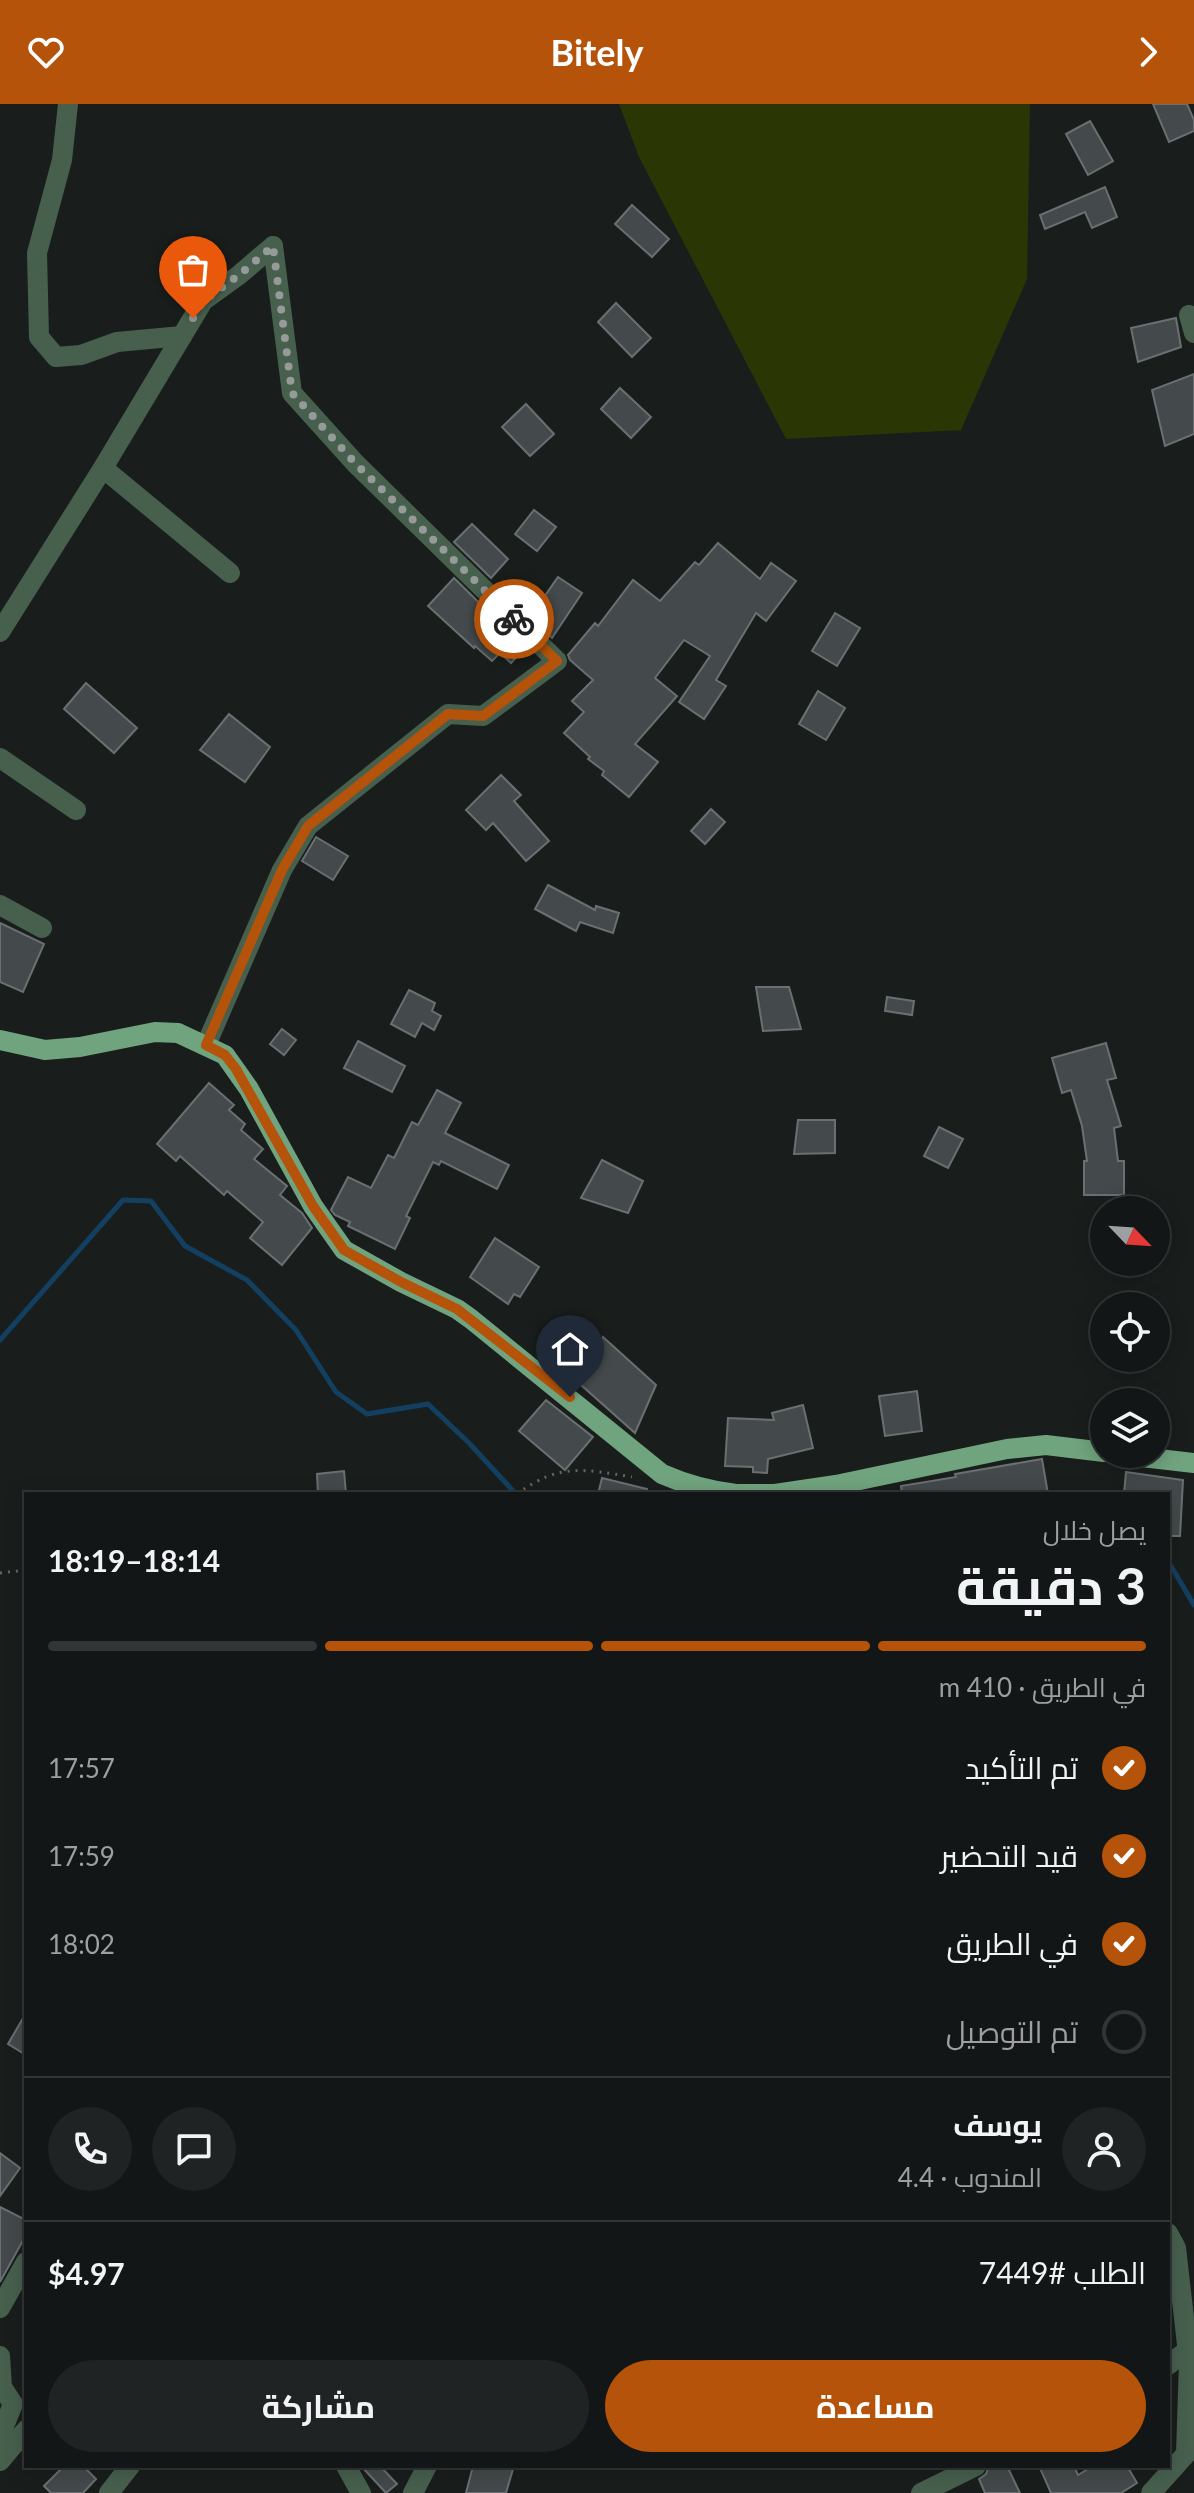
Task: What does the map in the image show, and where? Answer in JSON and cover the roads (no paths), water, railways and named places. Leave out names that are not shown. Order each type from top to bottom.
[{"type":"main road","points":[[0,1040],[45,1050],[80,1047],[155,1032],[178,1033],[225,1055],[236,1069],[313,1206],[344,1250],[457,1309],[595,1417],[654,1468],[685,1484],[720,1492]]},
{"type":"main road","points":[[789,1492],[1007,1449],[1046,1445],[1090,1450]]},
{"type":"main road","points":[[1170,1460],[1194,1463]]},
{"type":"street","points":[[68,104],[62,160],[37,253],[39,337],[56,357],[81,355],[117,342],[182,336]]},
{"type":"street","points":[[0,632],[203,301],[273,246],[292,393],[355,463],[557,661],[483,716],[448,714],[308,826],[282,870],[206,1045]]},
{"type":"street","points":[[103,468],[230,573]]},
{"type":"street","points":[[0,758],[76,810]]},
{"type":"street","points":[[0,905],[42,928]]},
{"type":"street","points":[[1151,2493],[1186,2454],[1188,2350],[1176,2248],[1170,2237]]},
{"type":"street","points":[[0,2308],[24,2266]]},
{"type":"street","points":[[1170,2364],[1188,2350]]},
{"type":"street","points":[[0,2356],[2,2387],[13,2404],[0,2436]]},
{"type":"street","points":[[0,2461],[24,2432]]},
{"type":"street","points":[[109,2493],[128,2468]]},
{"type":"street","points":[[347,2468],[361,2493]]},
{"type":"street","points":[[413,2493],[426,2468]]},
{"type":"street","points":[[921,2493],[972,2468]]},
{"type":"waterway","points":[[0,1340],[123,1200],[151,1201],[185,1246],[247,1280],[296,1330],[336,1392],[367,1414],[428,1404],[514,1492]]},
{"type":"waterway","points":[[1170,1564],[1194,1605]]}]
